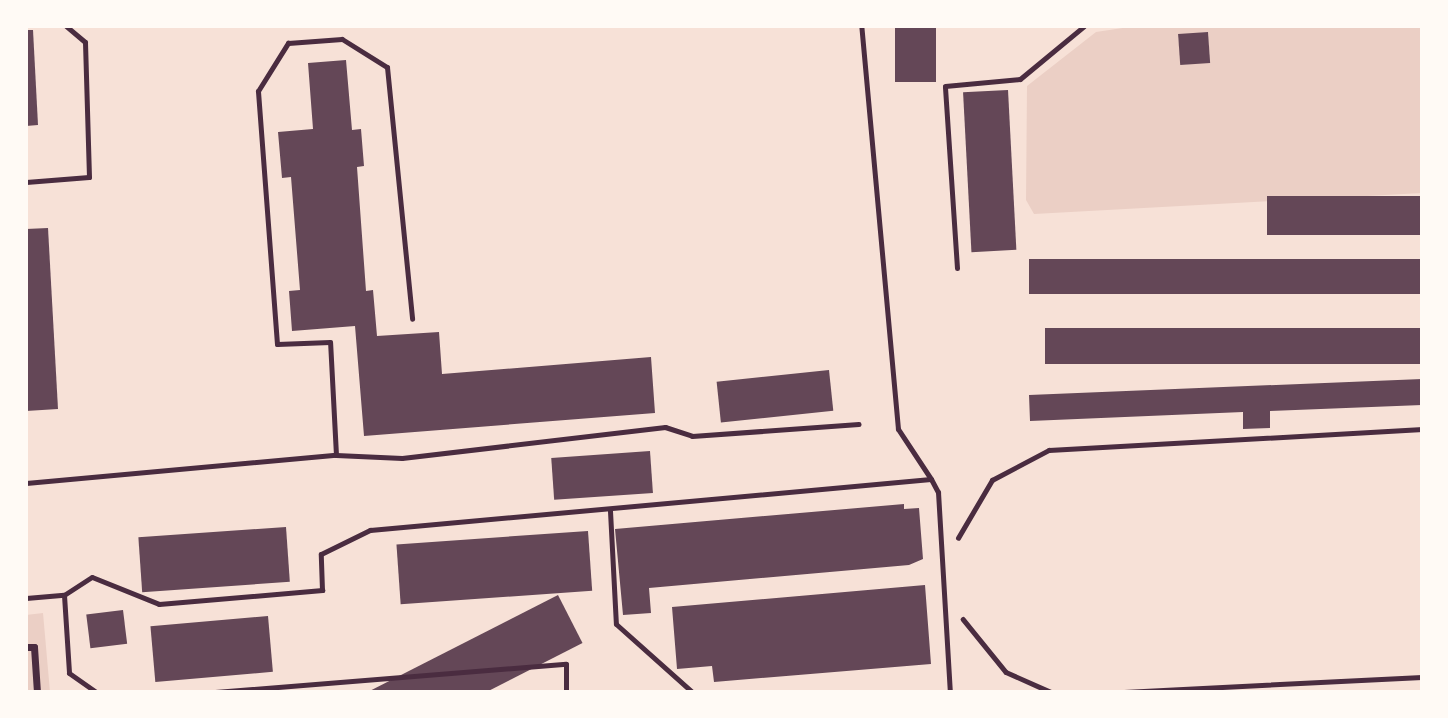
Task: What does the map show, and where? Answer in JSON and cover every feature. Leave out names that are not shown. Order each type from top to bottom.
[{"type":"street","points":[[30,647],[37,692]]},
{"type":"lane","points":[[26,182],[89,177],[85,42],[66,26]]},
{"type":"lane","points":[[861,26],[898,429],[938,492],[950,692]]},
{"type":"lane","points":[[957,268],[945,86],[1020,79],[1084,26]]},
{"type":"lane","points":[[336,455],[330,342],[277,344],[258,91],[288,43],[342,38],[387,67],[412,319]]},
{"type":"lane","points":[[26,482],[336,455],[402,458],[664,427],[692,436],[859,424]]},
{"type":"lane","points":[[26,598],[64,595],[92,577],[159,604],[323,590],[321,554],[370,530],[931,480]]},
{"type":"lane","points":[[610,510],[616,624],[692,692]]},
{"type":"lane","points":[[64,595],[69,673],[96,692]]},
{"type":"lane","points":[[215,692],[566,664],[566,692]]},
{"type":"path","points":[[956,546],[967,515],[992,480],[1049,450],[1422,429]]},
{"type":"path","points":[[960,611],[989,658],[1025,683],[1051,692]]},
{"type":"path","points":[[1124,692],[1422,677]]},
{"type":"shaded area","points":[[1136,26],[1422,26],[1422,193],[1034,214],[1026,200],[1027,86],[1096,32]],"holes":[[[1208,32],[1210,62],[1181,65],[1178,35]]]},
{"type":"shaded area","points":[[43,613],[50,692],[26,692],[26,615]]},
{"type":"building","points":[[895,26],[936,26],[936,82],[895,82]]},
{"type":"building","points":[[26,30],[33,30],[38,125],[26,126]]},
{"type":"building","points":[[1208,32],[1210,63],[1180,65],[1178,34]]},
{"type":"building","points":[[346,60],[352,130],[361,129],[364,166],[357,167],[366,291],[373,290],[377,336],[439,332],[442,374],[651,357],[655,413],[364,436],[355,326],[292,331],[289,291],[300,290],[291,177],[282,178],[278,132],[313,129],[308,63]]},
{"type":"building","points":[[1008,90],[1016,250],[971,252],[963,92]]},
{"type":"building","points":[[1267,196],[1422,196],[1422,235],[1267,235]]},
{"type":"building","points":[[48,228],[58,409],[26,411],[26,229]]},
{"type":"building","points":[[1029,259],[1422,259],[1422,294],[1029,294]]},
{"type":"building","points":[[1045,328],[1422,328],[1422,364],[1045,364]]},
{"type":"building","points":[[829,370],[833,411],[721,423],[717,382]]},
{"type":"building","points":[[1422,379],[1422,405],[1270,411],[1270,428],[1243,429],[1243,412],[1030,421],[1029,395]]},
{"type":"building","points":[[650,451],[653,493],[554,500],[551,458]]},
{"type":"building","points":[[904,504],[904,509],[919,508],[923,559],[909,565],[649,588],[651,613],[623,615],[615,529]]},
{"type":"building","points":[[286,527],[290,582],[142,592],[138,537]]},
{"type":"building","points":[[588,531],[592,591],[401,604],[396,544]]},
{"type":"building","points":[[925,585],[931,664],[714,682],[712,666],[677,669],[672,607]]},
{"type":"building","points":[[558,595],[583,643],[487,692],[368,692]]},
{"type":"building","points":[[123,610],[127,644],[90,648],[86,615]]},
{"type":"building","points":[[268,616],[273,672],[155,682],[150,626]]}]
